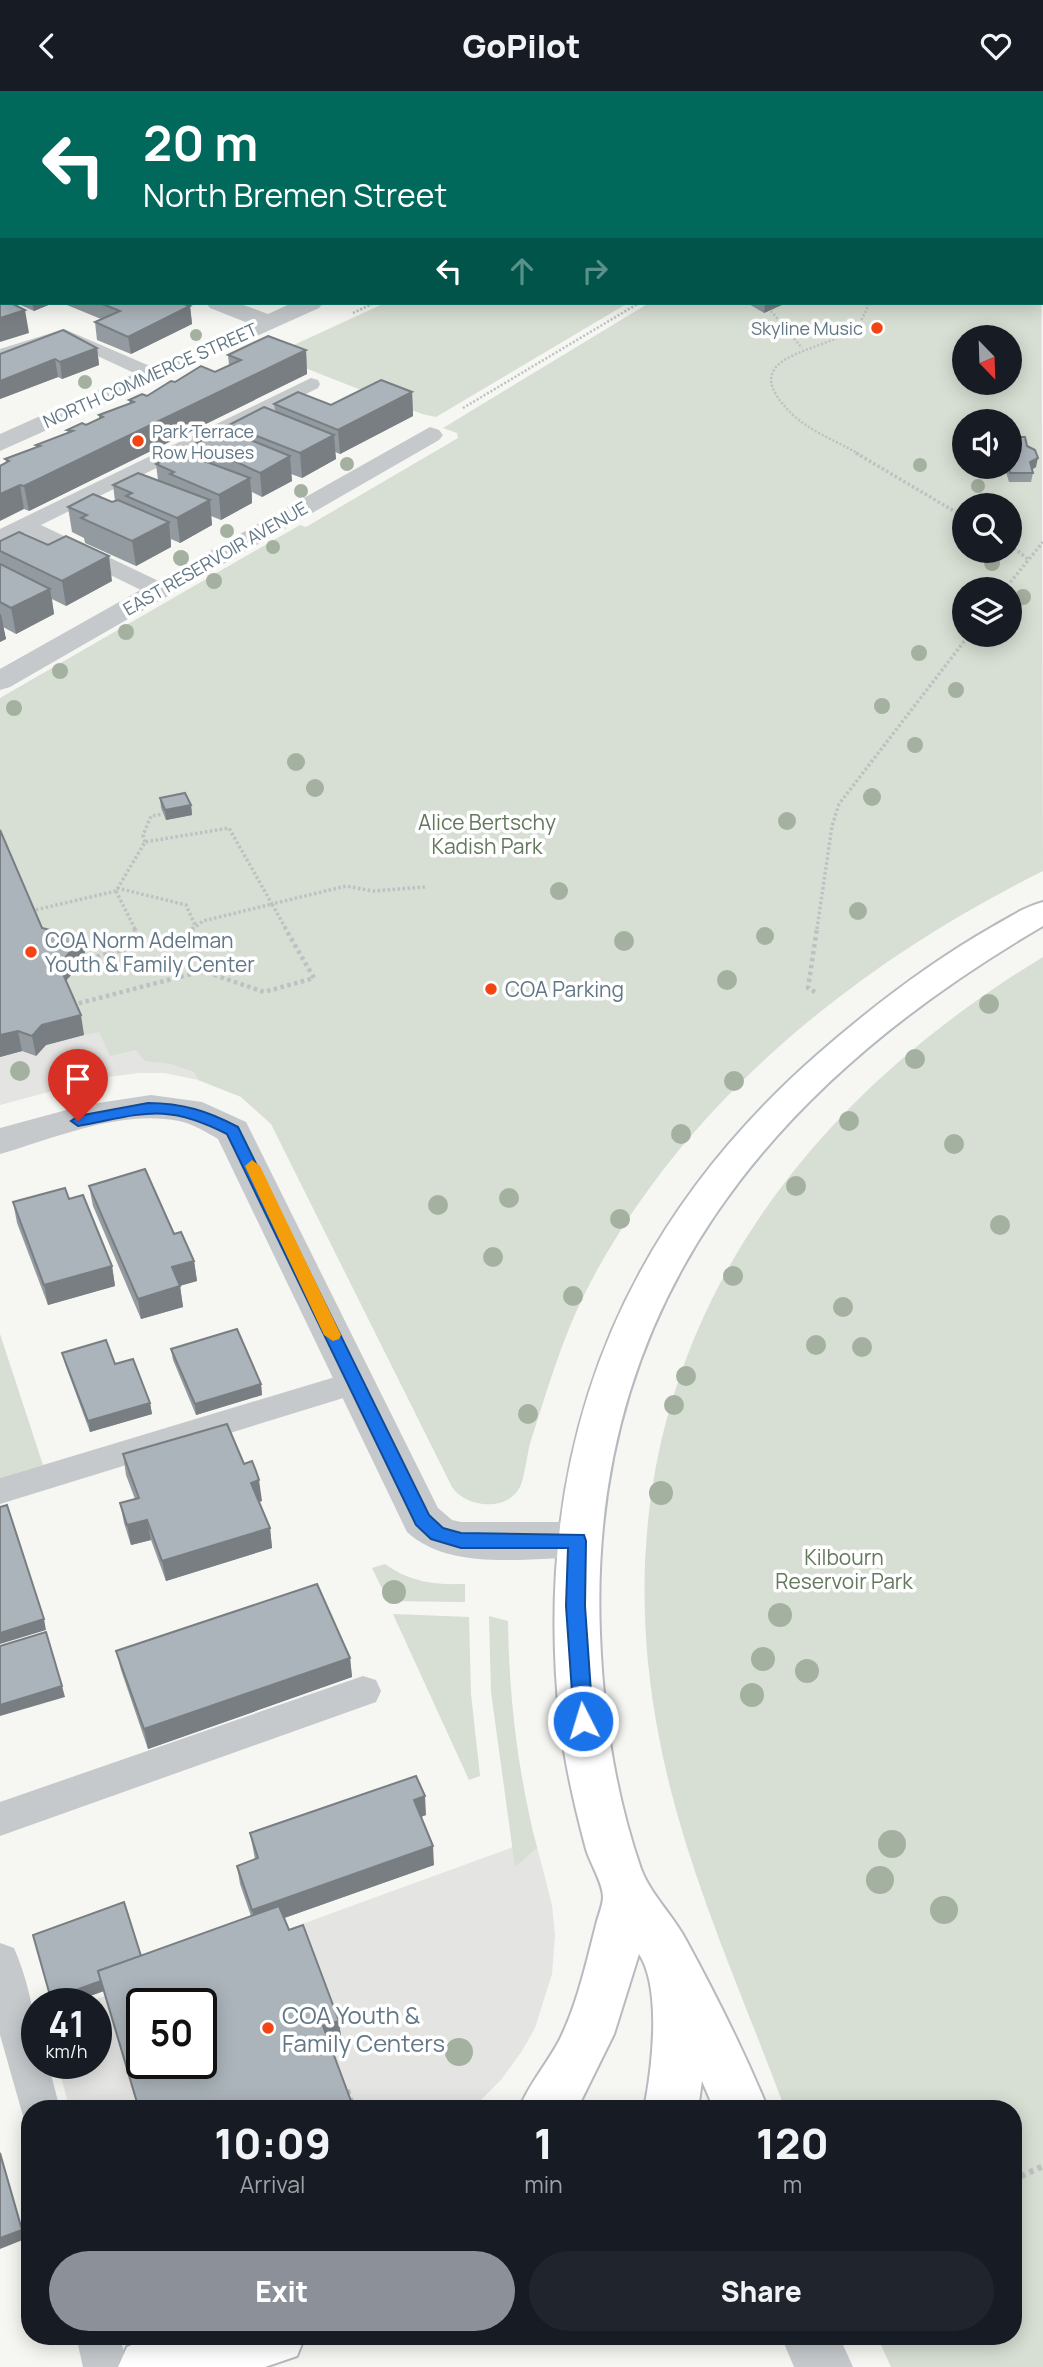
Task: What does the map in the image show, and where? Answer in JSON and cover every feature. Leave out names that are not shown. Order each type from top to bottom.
[{"type":"main road","points":[[738,2100],[672,1964],[628,1894],[606,1827],[583,1721],[575,1606],[577,1541],[594,1442],[613,1372],[641,1305],[707,1199],[743,1153],[819,1072],[856,1038],[939,975],[1043,912]]},
{"type":"main road","points":[[552,2100],[590,2034],[609,1975],[628,1894]]},
{"type":"main road","points":[[672,1964],[679,2029],[678,2074],[673,2100]]},
{"type":"main road","points":[[170,2354],[224,2345]]},
{"type":"street","points":[[223,305],[268,322]]},
{"type":"street","name":"NORTH COMMERCE STREET","points":[[0,440],[306,305]]},
{"type":"street","name":"EAST RESERVOIR AVENUE","points":[[0,681],[430,435]]},
{"type":"street","points":[[0,1141],[101,1115],[148,1108],[175,1108],[203,1115],[233,1131],[422,1520],[438,1534],[461,1540],[577,1541]]},
{"type":"street","points":[[813,2345],[824,2367]]},
{"type":"lane","points":[[0,355],[64,334],[152,374]]},
{"type":"lane","points":[[0,537],[311,384]]},
{"type":"lane","points":[[25,525],[159,590]]},
{"type":"lane","points":[[0,1491],[355,1383]]},
{"type":"lane","points":[[0,1819],[363,1691]]},
{"type":"lane","points":[[0,1961],[38,2100]]},
{"type":"lane","points":[[100,2345],[105,2367]]},
{"type":"path","points":[[430,435],[439,422],[636,305]]},
{"type":"path","points":[[868,305],[864,317],[852,330],[779,360],[772,373],[772,389],[783,405],[800,420],[952,510]]},
{"type":"path","points":[[771,311],[803,349]]},
{"type":"path","points":[[1014,577],[1043,542]]},
{"type":"path","points":[[1022,554],[1028,559]]},
{"type":"path","points":[[815,992],[808,988],[832,826],[839,804],[960,647]]},
{"type":"path","points":[[117,890],[145,842],[143,835],[151,816],[163,814]]},
{"type":"path","points":[[71,1005],[203,971],[264,992],[314,978],[229,828],[145,842]]},
{"type":"path","points":[[83,960],[186,934],[202,921],[346,886],[373,891],[425,887]]},
{"type":"path","points":[[117,890],[142,945]]},
{"type":"path","points":[[30,911],[117,890],[186,905],[196,927]]},
{"type":"path","points":[[347,2090],[351,2100]]},
{"type":"path","points":[[1022,2176],[1043,2166]]},
{"type":"shaded area","points":[[0,743],[153,984],[198,1080],[164,1073],[139,1073],[101,1078],[0,1105]]},
{"type":"shaded area","points":[[535,1839],[552,1905],[555,1935],[552,1974],[535,2028],[501,2080],[481,2100],[67,2100],[62,2079],[112,2079],[112,1993],[126,1988],[126,2079],[217,2079],[217,1988],[127,1988]]},
{"type":"green space","points":[[381,305],[625,305],[436,417],[422,414],[272,355]]},
{"type":"green space","name":"Alice Bertschy Kadish Park","points":[[646,305],[1041,305],[1043,871],[974,908],[907,949],[842,995],[781,1045],[724,1100],[672,1159],[626,1223],[586,1291],[549,1384],[531,1440],[520,1487],[514,1495],[496,1504],[476,1503],[458,1494],[452,1487],[271,1124],[241,1097],[198,1080],[194,1072],[171,1064],[145,1061],[136,1050],[110,1056],[99,1032],[84,1035],[0,845],[0,698],[300,525],[306,527],[458,438],[457,433],[443,428]]},
{"type":"green space","name":"Kilbourn Reservoir Park","points":[[1043,957],[1043,2367],[891,2367],[881,2345],[1022,2345],[1022,2100],[782,2100],[714,1925],[682,1832],[659,1737],[645,1613],[651,1496],[676,1387],[719,1285],[779,1190],[853,1104],[942,1026]]},
{"type":"green space","points":[[0,1334],[43,1465],[0,1478]]},
{"type":"green space","points":[[385,1564],[404,1575],[423,1581],[465,1584],[465,1602],[388,1601],[372,1568]]},
{"type":"green space","points":[[393,1614],[469,1617],[471,1694],[480,1776],[469,1780]]},
{"type":"green space","points":[[489,1616],[508,1621],[516,1736],[537,1848],[515,1867],[491,1692]]},
{"type":"building","points":[[0,305],[15,305],[25,310],[0,318]]},
{"type":"building","points":[[105,305],[190,306],[128,337],[95,322],[120,311]]},
{"type":"building","points":[[63,330],[97,348],[60,362],[55,359],[0,381],[0,354]]},
{"type":"building","points":[[268,336],[306,350],[24,486],[20,485],[0,494],[0,466],[9,461],[5,459],[73,431],[67,430],[82,423],[86,425],[103,417],[99,415],[134,402],[129,400],[142,394],[147,396],[201,366],[215,372],[241,360],[228,355]]},
{"type":"building","points":[[381,380],[412,392],[338,430],[274,404],[298,392],[331,405]]},
{"type":"building","points":[[264,407],[334,435],[300,453],[229,425]]},
{"type":"building","points":[[220,431],[290,456],[260,473],[196,443]]},
{"type":"building","points":[[1022,437],[1025,437],[1027,446],[1035,450],[1038,458],[1030,462],[1033,473],[1022,473]]},
{"type":"building","points":[[180,452],[250,478],[219,495],[170,474],[174,472],[156,464]]},
{"type":"building","points":[[138,473],[210,500],[177,518],[126,496],[132,493],[113,485]]},
{"type":"building","points":[[93,494],[112,502],[118,500],[169,522],[132,541],[81,518],[87,515],[68,507]]},
{"type":"building","points":[[19,532],[48,545],[66,536],[109,556],[62,581],[0,551],[0,541]]},
{"type":"building","points":[[0,564],[50,589],[11,608],[0,602]]},
{"type":"building","points":[[185,793],[191,805],[165,810],[160,798]]},
{"type":"building","name":"COA Norm Adelman Youth & Family Center","points":[[0,830],[42,928],[82,938],[59,965],[81,1015],[42,1025],[32,1036],[18,1031],[0,1035]]},
{"type":"building","points":[[145,1169],[174,1234],[181,1232],[194,1261],[172,1267],[180,1286],[138,1299],[89,1186]]},
{"type":"building","points":[[65,1188],[69,1199],[83,1195],[112,1266],[44,1285],[13,1202]]},
{"type":"building","points":[[237,1329],[261,1384],[195,1404],[171,1349]]},
{"type":"building","points":[[106,1340],[115,1364],[133,1359],[150,1403],[88,1421],[62,1353]]},
{"type":"building","points":[[227,1424],[244,1464],[252,1461],[259,1480],[251,1483],[270,1528],[162,1561],[147,1520],[127,1525],[120,1503],[139,1498],[123,1454]]},
{"type":"building","points":[[7,1505],[44,1619],[0,1633],[0,1507]]},
{"type":"building","points":[[317,1584],[350,1658],[144,1729],[116,1651]]},
{"type":"building","points":[[46,1632],[62,1686],[0,1705],[0,1646]]},
{"type":"building","points":[[416,1776],[425,1796],[414,1800],[433,1846],[252,1910],[237,1866],[258,1858],[250,1833]]},
{"type":"building","points":[[124,1902],[141,1956],[98,1971],[101,1981],[82,1988],[48,1988],[33,1935]]},
{"type":"building","name":"COA Youth & Family Centers","points":[[279,1906],[289,1930],[303,1925],[339,2021],[323,2026],[351,2100],[136,2100],[130,2079],[217,2079],[217,1988],[126,1988],[126,2065],[112,2018],[112,1988],[103,1988],[98,1971]]},
{"type":"building","points":[[0,2153],[21,2230],[0,2238]]},
{"type":"slow traffic","points":[[252,1166],[333,1335]]},
{"type":"place","name":"Skyline Music","points":[[877,328]]},
{"type":"place","name":"Park Terrace Row Houses","points":[[138,441]]},
{"type":"place","name":"COA Norm Adelman Youth & Family Center","points":[[31,952]]},
{"type":"place","name":"COA Parking","points":[[491,989]]},
{"type":"place","name":"COA Youth & Family Centers","points":[[268,2028]]},
{"type":"route","points":[[78,1121],[148,1108],[175,1108],[203,1115],[233,1131],[247,1154],[422,1520],[438,1534],[461,1540],[577,1541],[575,1606],[583,1721]]}]
